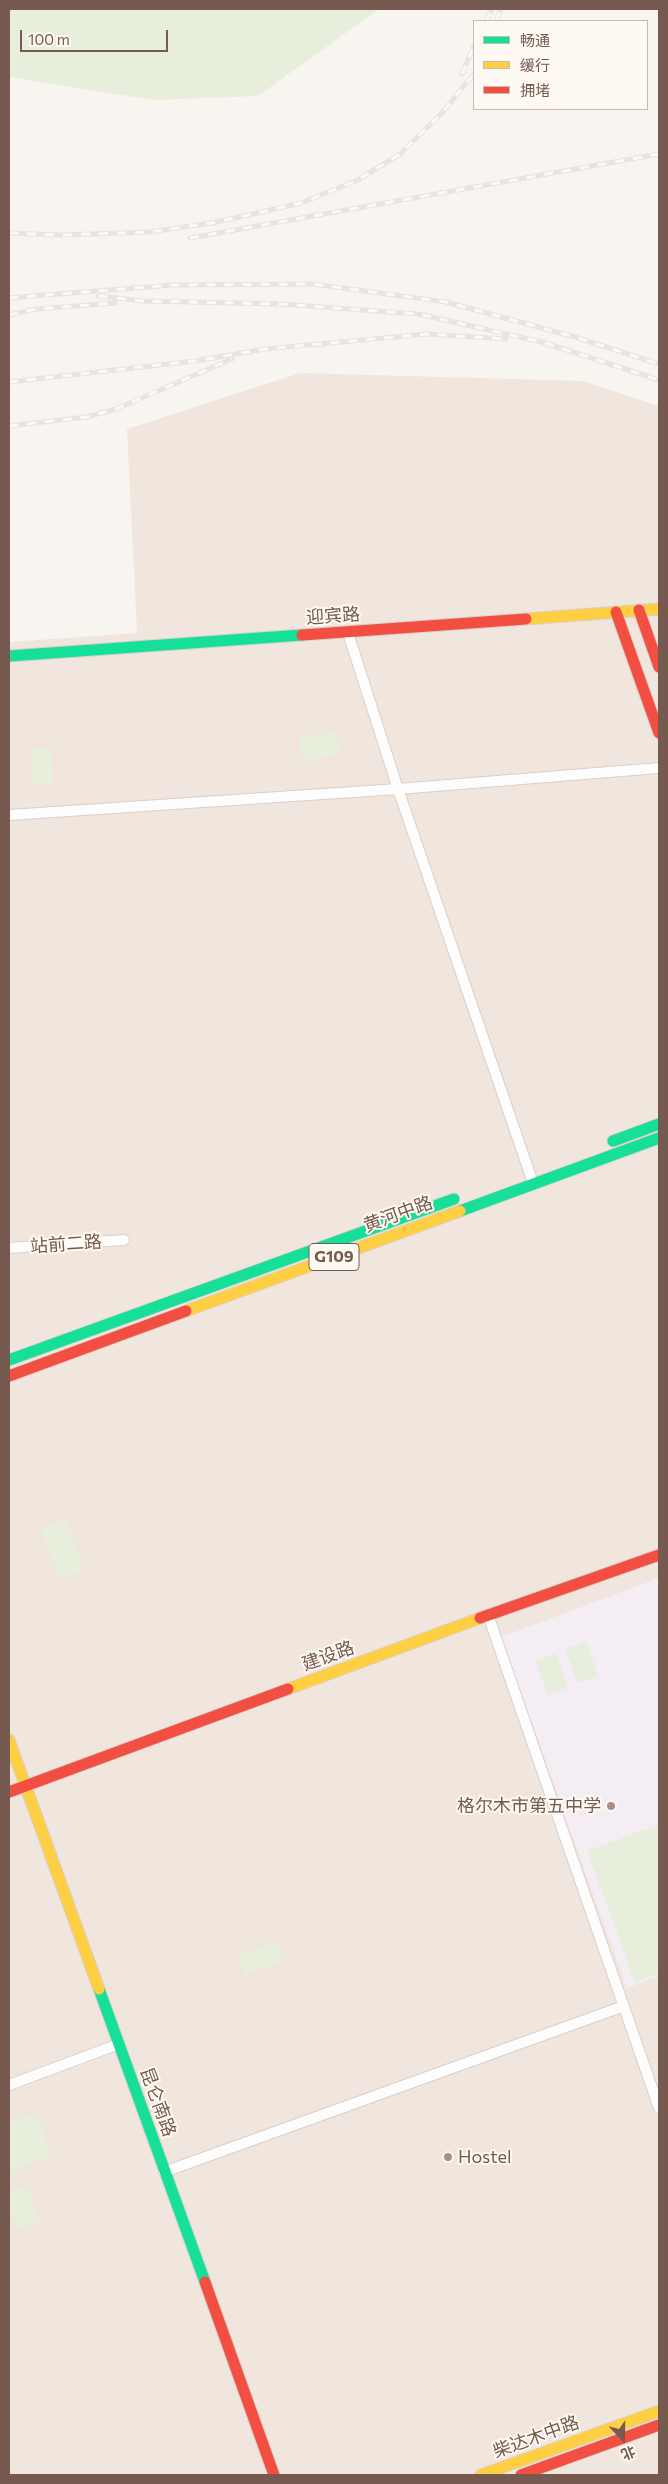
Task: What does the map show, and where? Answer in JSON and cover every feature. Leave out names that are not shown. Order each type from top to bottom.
[{"type":"main road","name":"迎宾路","points":[[9,656],[348,633],[659,609]]},
{"type":"main road","points":[[639,610],[659,667]]},
{"type":"main road","points":[[616,612],[659,733]]},
{"type":"main road","points":[[603,1144],[659,1124]]},
{"type":"main road","name":"黄河中路","points":[[9,1376],[659,1138]]},
{"type":"main road","name":"黄河中路","points":[[9,1360],[464,1195]]},
{"type":"main road","name":"建设路","points":[[9,1792],[488,1615],[659,1555]]},
{"type":"main road","name":"昆仑南路","points":[[9,1740],[274,2475]]},
{"type":"main road","name":"柴达木中路","points":[[481,2475],[659,2411]]},
{"type":"main road","name":"柴达木中路","points":[[521,2475],[659,2424]]},
{"type":"street","points":[[348,633],[398,789],[533,1184]]},
{"type":"street","points":[[9,815],[398,789],[659,768]]},
{"type":"street","name":"站前二路","points":[[9,1248],[124,1240]]},
{"type":"street","points":[[488,1615],[659,2108]]},
{"type":"street","points":[[164,2172],[624,2006]]},
{"type":"street","points":[[9,2085],[119,2044]]},
{"type":"shaded area","points":[[300,373],[583,381],[659,406],[659,2475],[9,2475],[9,642],[137,633],[127,429]]},
{"type":"shaded area","name":"格尔木市第五中学","points":[[659,1578],[659,1976],[627,1988],[501,1637]]},
{"type":"green space","points":[[9,9],[379,9],[258,96],[153,100],[9,77]]},
{"type":"green space","points":[[337,733],[339,756],[302,759],[300,736]]},
{"type":"green space","points":[[52,747],[53,784],[33,785],[31,748]]},
{"type":"green space","points":[[66,1520],[84,1570],[59,1579],[41,1529]]},
{"type":"green space","points":[[586,1641],[598,1676],[578,1683],[565,1649]]},
{"type":"green space","points":[[556,1653],[568,1687],[548,1695],[535,1661]]},
{"type":"green space","points":[[659,1824],[659,1973],[635,1982],[587,1851]]},
{"type":"green space","points":[[276,1942],[283,1961],[245,1975],[238,1955]]},
{"type":"green space","points":[[32,2115],[37,2116],[51,2155],[9,2172],[9,2124]]},
{"type":"green space","points":[[27,2186],[39,2221],[17,2229],[9,2204],[9,2192]]},
{"type":"railway","points":[[486,20],[492,9]]},
{"type":"railway","points":[[496,20],[501,9]]},
{"type":"railway","points":[[462,74],[473,48]]},
{"type":"railway","points":[[9,233],[61,235],[149,232],[212,223],[301,203],[358,180],[400,154],[441,114],[473,75]]},
{"type":"railway","points":[[190,238],[659,154]]},
{"type":"railway","points":[[9,298],[172,285],[313,284],[446,302],[575,337],[659,364]]},
{"type":"railway","points":[[99,296],[142,301],[280,304],[418,314],[542,342],[659,380]]},
{"type":"railway","points":[[9,315],[36,309],[115,303]]},
{"type":"railway","points":[[9,382],[195,361],[265,349],[427,334],[506,339]]},
{"type":"railway","points":[[9,426],[86,417],[116,409],[232,359]]},
{"type":"traffic: fast","points":[[9,656],[302,635]]},
{"type":"traffic: fast","points":[[613,1141],[659,1124]]},
{"type":"traffic: fast","points":[[460,1211],[659,1138]]},
{"type":"traffic: fast","points":[[9,1360],[454,1199]]},
{"type":"traffic: fast","points":[[99,1989],[205,2282]]},
{"type":"traffic: slow","points":[[526,619],[659,609]]},
{"type":"traffic: slow","points":[[186,1311],[460,1211]]},
{"type":"traffic: slow","points":[[288,1689],[480,1618]]},
{"type":"traffic: slow","points":[[9,1740],[99,1989]]},
{"type":"traffic: slow","points":[[481,2475],[659,2411]]},
{"type":"traffic: jam","points":[[639,610],[659,667]]},
{"type":"traffic: jam","points":[[616,612],[659,733]]},
{"type":"traffic: jam","points":[[302,635],[526,619]]},
{"type":"traffic: jam","points":[[9,1376],[186,1311]]},
{"type":"traffic: jam","points":[[480,1618],[659,1555]]},
{"type":"traffic: jam","points":[[9,1792],[288,1689]]},
{"type":"traffic: jam","points":[[205,2282],[274,2475]]},
{"type":"traffic: jam","points":[[521,2475],[659,2425]]},
{"type":"place","name":"格尔木市第五中学","points":[[611,1806]]},
{"type":"place","name":"Hostel","points":[[448,2157]]}]
